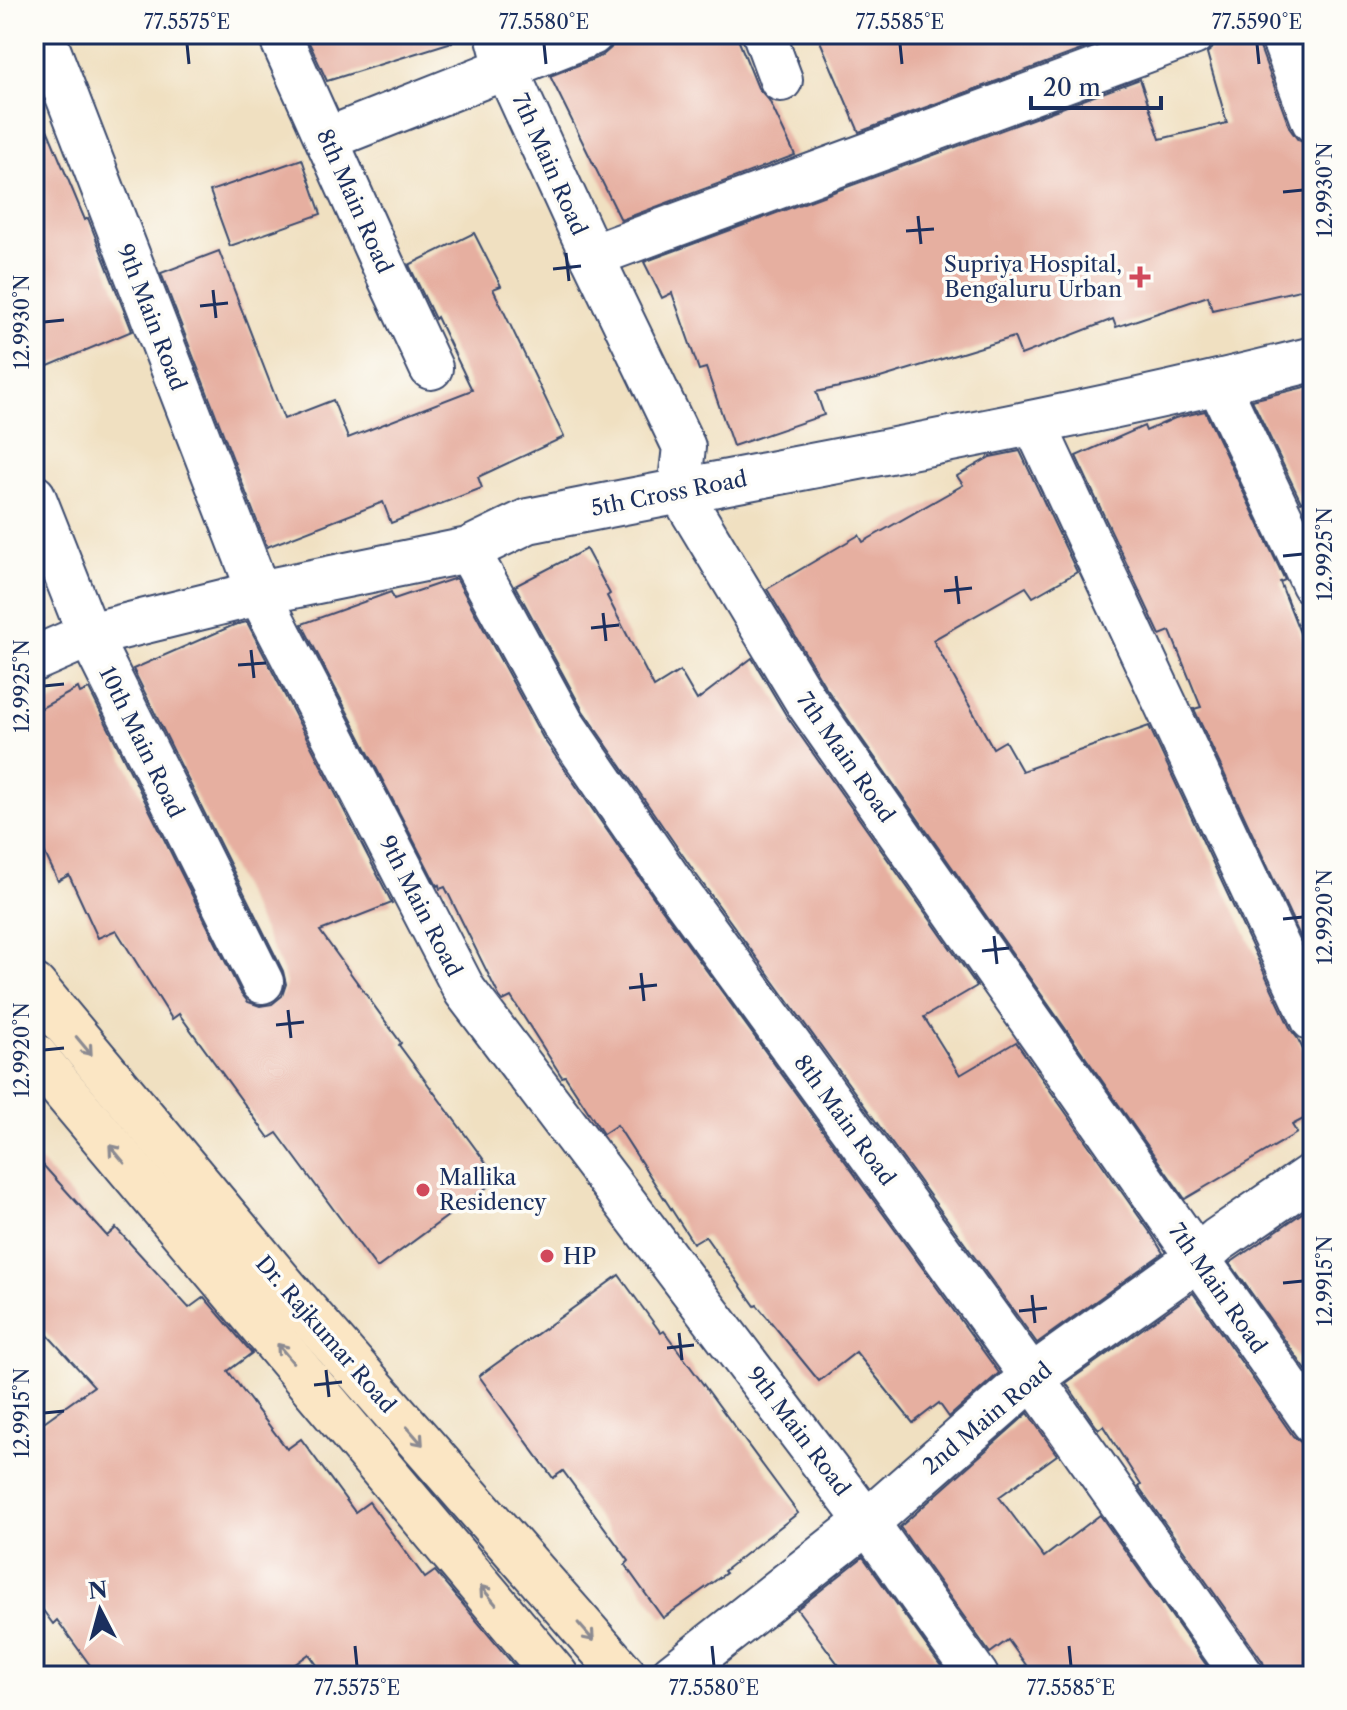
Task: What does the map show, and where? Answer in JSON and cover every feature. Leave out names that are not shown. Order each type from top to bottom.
[{"type":"main road","name":"Dr. Rajkumar Road","points":[[34,986],[287,1290],[625,1676]]},
{"type":"main road","name":"Dr. Rajkumar Road","points":[[34,1055],[556,1676]]},
{"type":"street","name":"9th Main Road","points":[[43,34],[259,593],[465,991],[867,1522],[977,1676]]},
{"type":"street","name":"8th Main Road","points":[[279,34],[431,368]]},
{"type":"street","points":[[327,139],[502,51],[592,34]]},
{"type":"street","points":[[764,34],[781,80]]},
{"type":"street","points":[[592,256],[1193,34]]},
{"type":"street","points":[[1281,34],[1313,121]]},
{"type":"street","name":"7th Main Road","points":[[502,51],[592,256],[684,447],[679,490],[806,701],[1313,1422]]},
{"type":"street","name":"5th Cross Road","points":[[34,659],[89,635],[259,593],[468,550],[528,521],[1034,423],[1313,359]]},
{"type":"street","points":[[1218,383],[1313,584]]},
{"type":"street","points":[[1034,423],[1313,1020]]},
{"type":"street","name":"10th Main Road","points":[[34,496],[89,635],[262,982]]},
{"type":"street","name":"8th Main Road","points":[[468,550],[563,724],[675,887],[1032,1377],[1243,1676]]},
{"type":"street","name":"2nd Main Road","points":[[672,1676],[867,1522],[1032,1377],[1197,1259],[1218,1240],[1313,1175]]},
{"type":"building","points":[[305,34],[451,34],[452,42],[327,81]]},
{"type":"building","points":[[615,34],[736,34],[758,88],[769,100],[795,155],[621,220],[550,76],[602,56],[611,48]]},
{"type":"building","points":[[817,34],[1124,34],[859,132]]},
{"type":"building","points":[[1216,34],[1258,34],[1258,42],[1290,129],[1298,140],[1313,144],[1313,287],[1212,310],[1208,296],[1116,327],[1113,319],[1021,355],[1014,337],[877,379],[816,392],[824,415],[733,446],[706,368],[699,370],[672,293],[662,298],[644,262],[1140,79],[1160,139],[1227,123],[1207,53],[1212,49]]},
{"type":"building","points":[[34,98],[85,220],[88,218],[132,331],[34,372]]},
{"type":"building","points":[[302,159],[321,214],[230,246],[210,191]]},
{"type":"building","points":[[474,233],[501,286],[493,289],[564,437],[478,477],[482,488],[391,523],[383,502],[267,547],[161,273],[219,251],[284,419],[333,400],[348,438],[472,390],[409,265]]},
{"type":"building","points":[[1313,385],[1313,498],[1301,502],[1252,400]]},
{"type":"building","points":[[1205,411],[1285,580],[1280,582],[1313,666],[1313,950],[1308,953],[1194,709],[1201,707],[1170,631],[1160,635],[1076,456],[1144,426],[1146,431],[1175,418]]},
{"type":"building","points":[[1020,451],[1077,572],[1033,597],[1026,587],[933,640],[993,748],[1005,741],[1022,771],[1149,726],[1291,1030],[1313,1070],[1313,1114],[1292,1125],[1297,1133],[1185,1199],[826,688],[767,589],[859,535],[863,542],[963,485],[957,476],[990,457]]},
{"type":"building","points":[[586,549],[654,687],[680,671],[697,700],[752,658],[786,715],[977,986],[924,1017],[960,1075],[1016,1042],[1163,1253],[1037,1343],[695,873],[583,711],[515,586]]},
{"type":"building","points":[[456,578],[543,738],[656,901],[999,1373],[949,1417],[939,1403],[913,1423],[856,1352],[819,1381],[755,1306],[705,1236],[693,1243],[617,1125],[603,1134],[511,997],[503,1001],[499,996],[445,887],[440,889],[437,886],[302,624],[391,592],[394,599]]},
{"type":"building","points":[[247,622],[392,903],[320,931],[498,1179],[377,1268],[277,1133],[269,1138],[179,1014],[172,1019],[116,930],[98,938],[69,875],[58,881],[34,830],[34,712],[78,688],[80,693],[89,689],[241,993],[248,1002],[260,1006],[272,1004],[282,996],[286,984],[283,971],[133,669]]},
{"type":"building","points":[[34,1155],[107,1236],[116,1228],[189,1308],[204,1297],[252,1353],[228,1371],[287,1449],[301,1439],[355,1512],[369,1502],[425,1578],[435,1571],[523,1676],[325,1676],[309,1654],[279,1676],[98,1676],[57,1620],[53,1624],[34,1598],[34,1429],[94,1386],[34,1320]]},
{"type":"building","points":[[1308,1209],[1313,1216],[1313,1365],[1306,1370],[1230,1263]]},
{"type":"building","points":[[619,1275],[798,1513],[724,1571],[726,1573],[663,1618],[625,1565],[629,1561],[563,1471],[553,1478],[479,1376]]},
{"type":"building","points":[[1193,1293],[1293,1436],[1313,1450],[1313,1676],[1267,1676],[1263,1662],[1139,1487],[1141,1485],[1103,1426],[1099,1429],[1096,1426],[1066,1383]]},
{"type":"building","points":[[1028,1413],[1057,1455],[999,1497],[1044,1557],[1100,1515],[1214,1676],[1034,1676],[1008,1640],[990,1653],[900,1527]]},
{"type":"building","points":[[863,1557],[948,1676],[847,1676],[797,1609]]},
{"type":"place","name":"Supriya Hospital, Bengaluru Urban","points":[[1140,277]]},
{"type":"place","name":"Mallika Residency","points":[[423,1190]]},
{"type":"place","name":"HP","points":[[547,1256]]}]
